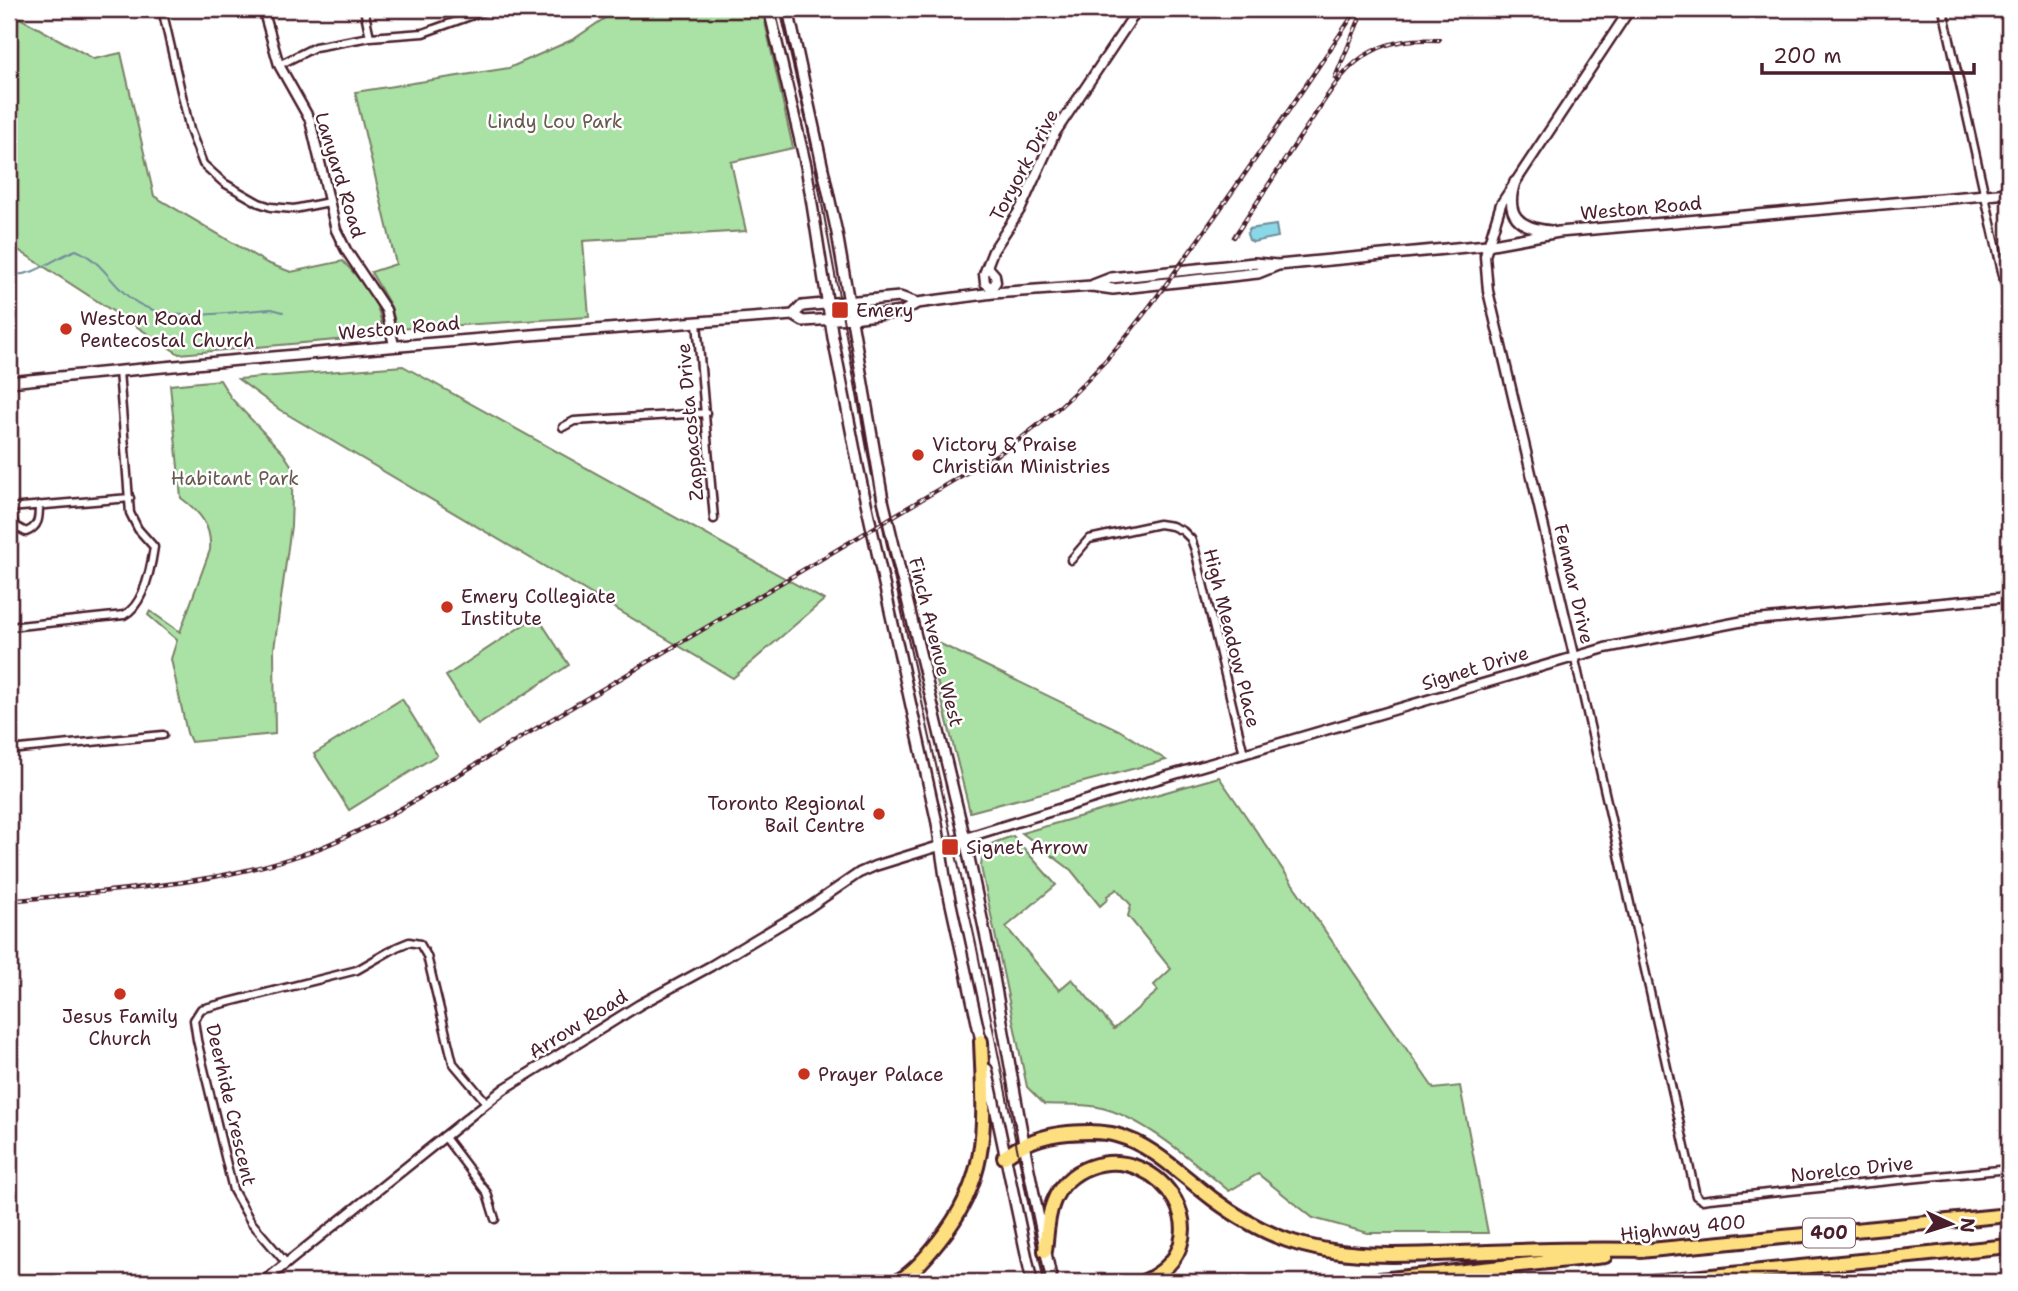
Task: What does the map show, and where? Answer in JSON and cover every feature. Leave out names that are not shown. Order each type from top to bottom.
[{"type":"highway","points":[[897,1282],[908,1276],[934,1248],[954,1222],[970,1193],[979,1165],[984,1134],[981,1041]]},
{"type":"highway","points":[[1004,1157],[1013,1150],[1060,1134],[1098,1132],[1115,1135],[1148,1149],[1214,1200],[1255,1227],[1288,1240],[1332,1252],[1417,1255],[1561,1249],[1648,1250]]},
{"type":"highway","points":[[1045,1251],[1052,1204],[1072,1176],[1095,1165],[1111,1163],[1134,1167],[1167,1188],[1180,1208],[1183,1220],[1182,1241],[1177,1255],[1166,1269],[1143,1282]]},
{"type":"highway","name":"Highway 400","points":[[1361,1282],[1562,1262],[1648,1250],[2009,1215]]},
{"type":"highway","name":"400","points":[[1652,1282],[2009,1246]]},
{"type":"main road","name":"Finch Avenue West","points":[[769,9],[799,129],[859,471],[1032,1282]]},
{"type":"main road","name":"Finch Avenue West","points":[[788,9],[838,233],[883,500],[965,839],[1052,1282]]},
{"type":"main road","points":[[1515,182],[1510,204],[1515,216],[1531,229],[1559,232]]},
{"type":"main road","name":"Weston Road","points":[[9,382],[394,345],[793,315],[803,321],[852,318],[902,312],[917,303],[992,291],[1092,286],[1113,289],[1258,273],[1278,265],[1487,245],[1559,232],[2009,193]]},
{"type":"main road","name":"Weston Road","points":[[793,315],[802,306],[900,297],[917,303]]},
{"type":"street","points":[[162,9],[190,130],[203,164],[224,183],[271,207],[294,209],[329,202]]},
{"type":"street","name":"Lanyard Road","points":[[263,9],[279,65],[310,120],[336,230],[346,250],[386,310],[394,345]]},
{"type":"street","points":[[363,9],[370,37]]},
{"type":"street","points":[[279,65],[315,47],[370,37],[430,31],[490,9]]},
{"type":"street","name":"Toryork Drive","points":[[992,291],[996,282],[995,275],[988,267],[993,251],[1021,208],[1055,133],[1139,9]]},
{"type":"street","name":"Fenmar Drive","points":[[1630,9],[1501,204],[1485,256],[1488,291],[1574,656],[1690,1178],[1699,1199]]},
{"type":"street","points":[[1943,9],[2009,303]]},
{"type":"street","name":"Zappacosta Drive","points":[[697,322],[715,519]]},
{"type":"street","points":[[9,627],[117,617],[131,612],[138,602],[154,547],[130,513],[119,371]]},
{"type":"street","points":[[563,427],[574,421],[706,413]]},
{"type":"street","points":[[39,505],[39,521],[33,529],[26,532],[15,526],[9,508],[39,505],[130,498]]},
{"type":"street","name":"High Meadow Place","points":[[1071,560],[1089,539],[1159,524],[1178,527],[1189,537],[1195,550],[1244,754]]},
{"type":"street","name":"Signet Drive","points":[[965,839],[1022,819],[1574,656],[1744,621],[2009,597]]},
{"type":"street","points":[[9,750],[163,735]]},
{"type":"street","name":"Arrow Road","points":[[263,1282],[486,1102],[639,1005],[808,908],[859,873],[965,839]]},
{"type":"street","name":"Deerhide Crescent","points":[[287,1264],[251,1222],[233,1190],[197,1040],[194,1020],[201,1009],[357,970],[397,947],[415,942],[420,944],[427,956],[453,1063],[486,1102]]},
{"type":"street","points":[[444,1136],[487,1193],[495,1219]]},
{"type":"street","name":"Norelco Drive","points":[[1699,1199],[2009,1169]]},
{"type":"green space","name":"Lindy Lou Park","points":[[618,9],[762,9],[793,148],[731,162],[746,231],[583,241],[589,317],[397,329],[391,307],[371,272],[396,264],[355,92],[509,68],[574,39]]},
{"type":"green space","points":[[9,12],[94,59],[121,53],[154,196],[267,263],[291,272],[343,261],[376,304],[382,325],[381,336],[179,354],[9,244]]},
{"type":"green space","points":[[403,366],[824,600],[733,678],[280,410],[238,379]]},
{"type":"green space","name":"Habitant Park","points":[[220,380],[231,398],[283,453],[293,468],[291,526],[274,649],[275,734],[191,742],[171,659],[177,640],[148,615],[150,611],[180,632],[210,550],[207,527],[194,509],[181,498],[170,385]]},
{"type":"green space","points":[[537,616],[569,665],[478,725],[446,676]]},
{"type":"green space","points":[[926,637],[1119,730],[1166,760],[970,812]]},
{"type":"green space","points":[[402,699],[437,755],[349,810],[314,754]]},
{"type":"green space","points":[[1219,777],[1434,1089],[1460,1086],[1488,1233],[1368,1233],[1313,1218],[1258,1174],[1229,1191],[1167,1142],[1132,1120],[1098,1107],[1044,1104],[1027,1087],[981,867],[986,848],[1013,836],[1056,885],[1006,927],[1059,990],[1072,979],[1114,1029],[1158,991],[1154,985],[1171,969],[1128,916],[1131,905],[1117,889],[1107,896],[1108,899],[1100,906],[1071,870],[1022,833]]},
{"type":"water","points":[[1276,225],[1278,237],[1253,242],[1249,240],[1249,229]]},
{"type":"waterway","points":[[9,274],[36,270],[76,250],[93,260],[125,294],[147,308],[182,315],[272,309],[283,312]]},
{"type":"tram line","points":[[780,9],[810,139],[874,487],[976,944],[1044,1282]]},
{"type":"railway","points":[[9,901],[124,890],[201,879],[276,863],[343,838],[417,800],[1003,451],[1063,404],[1136,324],[1181,264],[1357,9]]},
{"type":"railway","points":[[1335,78],[1359,20]]},
{"type":"railway","points":[[1234,237],[1328,94],[1351,66],[1387,45],[1412,40],[1439,40]]},
{"type":"place","name":"Emery","points":[[840,310]]},
{"type":"place","name":"Weston Road Pentecostal Church","points":[[66,329]]},
{"type":"place","name":"Victory & Praise Christian Ministries","points":[[918,455]]},
{"type":"place","name":"Emery Collegiate Institute","points":[[447,607]]},
{"type":"place","name":"Toronto Regional Bail Centre","points":[[879,814]]},
{"type":"place","name":"Signet Arrow","points":[[950,847]]},
{"type":"place","name":"Jesus Family Church","points":[[120,994]]},
{"type":"place","name":"Prayer Palace","points":[[804,1074]]}]
